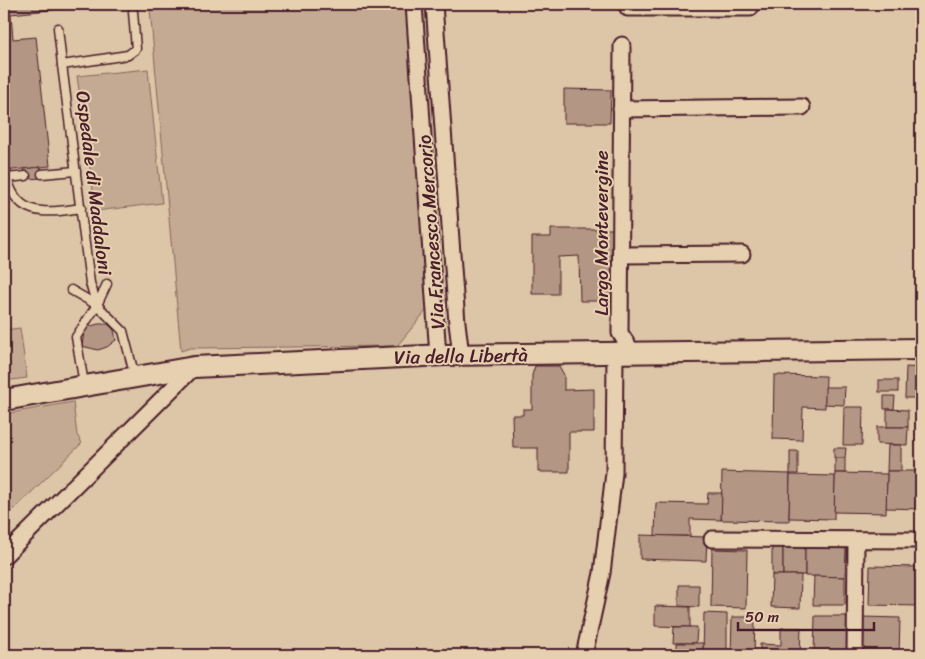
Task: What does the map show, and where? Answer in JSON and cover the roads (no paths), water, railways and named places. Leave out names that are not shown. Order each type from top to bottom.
[{"type":"main road","name":"Via della Libertà","points":[[4,400],[194,367],[461,355],[921,349]]},
{"type":"street","name":"Via Francesco Mercorio","points":[[414,4],[438,356]]},
{"type":"street","name":"Via Francesco Mercorio","points":[[434,4],[457,323],[461,355]]},
{"type":"street","points":[[626,4],[628,8],[750,8],[752,4]]},
{"type":"street","name":"Largo Montevergine","points":[[622,45],[620,333],[624,354]]},
{"type":"street","points":[[622,109],[802,107]]},
{"type":"street","points":[[621,255],[742,254]]},
{"type":"street","points":[[584,655],[602,573],[614,473],[624,354]]},
{"type":"street","points":[[4,556],[194,367]]},
{"type":"street","points":[[712,540],[921,540]]},
{"type":"street","points":[[855,655],[856,540]]},
{"type":"lane","points":[[62,65],[128,55],[136,49],[133,12]]},
{"type":"lane","name":"Ospedale di Maddaloni","points":[[58,28],[90,283],[97,306],[123,331],[135,377]]},
{"type":"lane","name":"Via Francesco Mercorio","points":[[422,107],[441,105]]},
{"type":"lane","points":[[42,174],[76,171]]},
{"type":"lane","points":[[26,176],[6,174],[11,192],[20,204],[33,210],[51,212],[81,208]]},
{"type":"lane","points":[[84,386],[76,337],[97,306],[107,284]]},
{"type":"lane","points":[[72,290],[97,306]]}]
